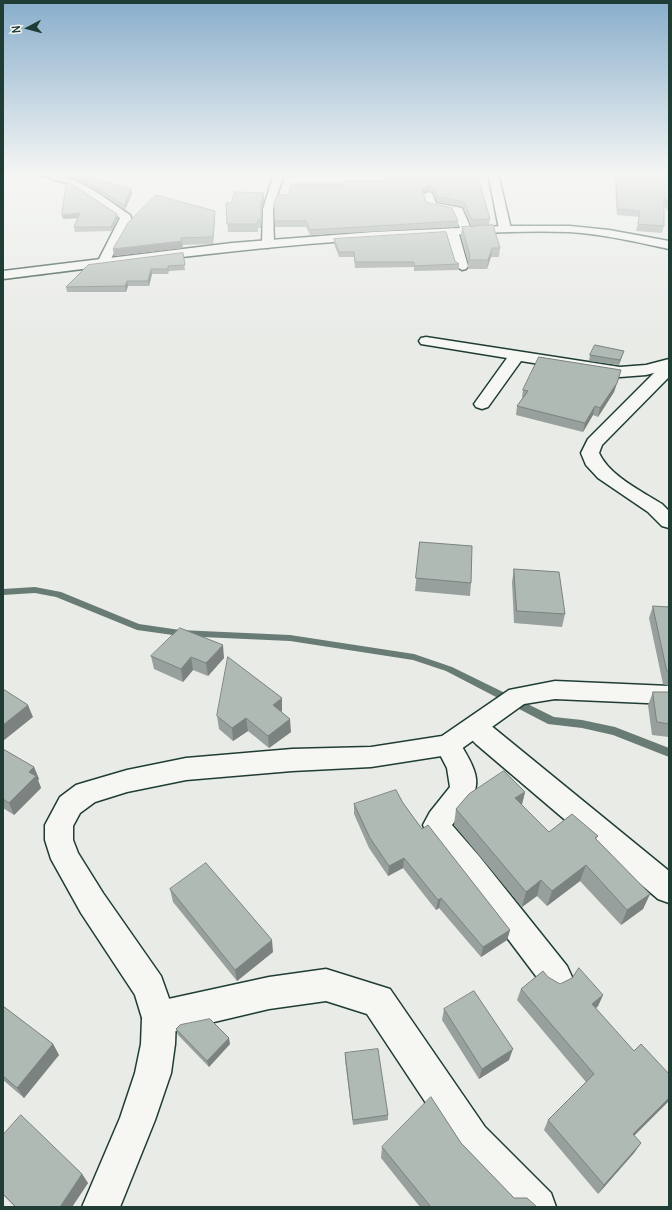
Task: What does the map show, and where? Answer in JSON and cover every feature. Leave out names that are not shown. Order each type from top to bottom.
[{"type":"street","points":[[103,264],[121,229]]},
{"type":"street","points":[[268,229],[268,244]]},
{"type":"street","points":[[3,276],[268,244],[373,235],[496,229]]},
{"type":"street","points":[[583,229],[669,245]]},
{"type":"street","points":[[452,231],[462,266]]},
{"type":"street","points":[[426,341],[620,372],[646,370],[669,365]]},
{"type":"street","points":[[482,404],[516,356]]},
{"type":"street","points":[[669,365],[662,375],[594,443],[590,453],[595,465],[604,474],[655,508],[669,522]]},
{"type":"street","points":[[101,1207],[137,1120],[153,1073],[158,1044],[159,1018],[149,987],[92,903],[66,859],[59,840],[59,825],[70,805],[86,793],[127,781],[186,769],[292,760],[371,757],[448,745],[518,696],[555,690],[669,695]]},
{"type":"street","points":[[475,727],[485,737],[669,889]]},
{"type":"street","points":[[448,745],[464,780],[462,793],[438,825],[440,831],[469,865],[556,977]]},
{"type":"street","points":[[159,1018],[269,993],[326,985],[378,1001],[472,1140],[537,1207]]},
{"type":"building","points":[[124,229],[214,229],[213,237],[181,238],[182,241],[113,249]]},
{"type":"building","points":[[463,229],[494,229],[500,248],[492,248],[488,260],[469,260],[470,256]]},
{"type":"building","points":[[446,232],[455,261],[459,264],[414,266],[414,262],[355,262],[354,252],[339,252],[334,239]]},
{"type":"building","points":[[183,253],[185,265],[168,266],[168,269],[151,269],[148,281],[127,281],[125,286],[66,287],[88,265]]},
{"type":"building","points":[[595,345],[624,351],[620,360],[590,355]]},
{"type":"building","points":[[539,357],[621,370],[617,383],[600,408],[595,406],[585,423],[517,406],[528,391],[523,390]]},
{"type":"building","points":[[420,542],[472,546],[471,583],[416,578]]},
{"type":"building","points":[[514,569],[559,572],[565,614],[517,611]]},
{"type":"building","points":[[653,606],[669,607],[669,672],[667,671]]},
{"type":"building","points":[[180,628],[223,645],[206,663],[191,657],[181,669],[151,656]]},
{"type":"building","points":[[228,657],[282,698],[273,705],[290,719],[268,736],[246,718],[232,728],[217,716]]},
{"type":"building","points":[[3,689],[28,705],[3,725]]},
{"type":"building","points":[[653,692],[669,692],[669,724],[657,722]]},
{"type":"building","points":[[3,749],[34,767],[29,772],[36,776],[9,803],[3,799]]},
{"type":"building","points":[[504,771],[525,792],[515,798],[549,832],[572,814],[598,836],[595,838],[650,894],[627,910],[586,865],[552,891],[541,880],[526,892],[456,809],[469,794]]},
{"type":"building","points":[[396,790],[403,803],[422,829],[428,825],[510,930],[483,947],[441,898],[438,900],[404,858],[389,866],[370,838],[354,804]]},
{"type":"building","points":[[206,863],[272,940],[235,970],[170,889]]},
{"type":"building","points":[[579,968],[603,995],[592,1004],[634,1051],[641,1044],[669,1074],[669,1098],[633,1134],[641,1143],[604,1185],[548,1120],[594,1074],[521,989],[543,971],[548,977],[560,984],[572,978]]},
{"type":"building","points":[[474,991],[513,1049],[482,1069],[444,1009]]},
{"type":"building","points":[[3,1006],[53,1044],[17,1088],[3,1076]]},
{"type":"building","points":[[210,1019],[229,1038],[207,1061],[176,1029],[180,1025]]},
{"type":"building","points":[[378,1049],[388,1115],[353,1120],[345,1053]]},
{"type":"building","points":[[431,1097],[461,1143],[514,1198],[527,1198],[537,1207],[431,1207],[382,1147]]},
{"type":"building","points":[[21,1115],[82,1174],[60,1207],[16,1207],[3,1194],[3,1135]]},
{"type":"waterway","points":[[3,592],[35,590],[58,594],[137,627],[180,633],[290,638],[414,657],[449,669],[552,721],[582,724],[615,731],[669,753]]}]
